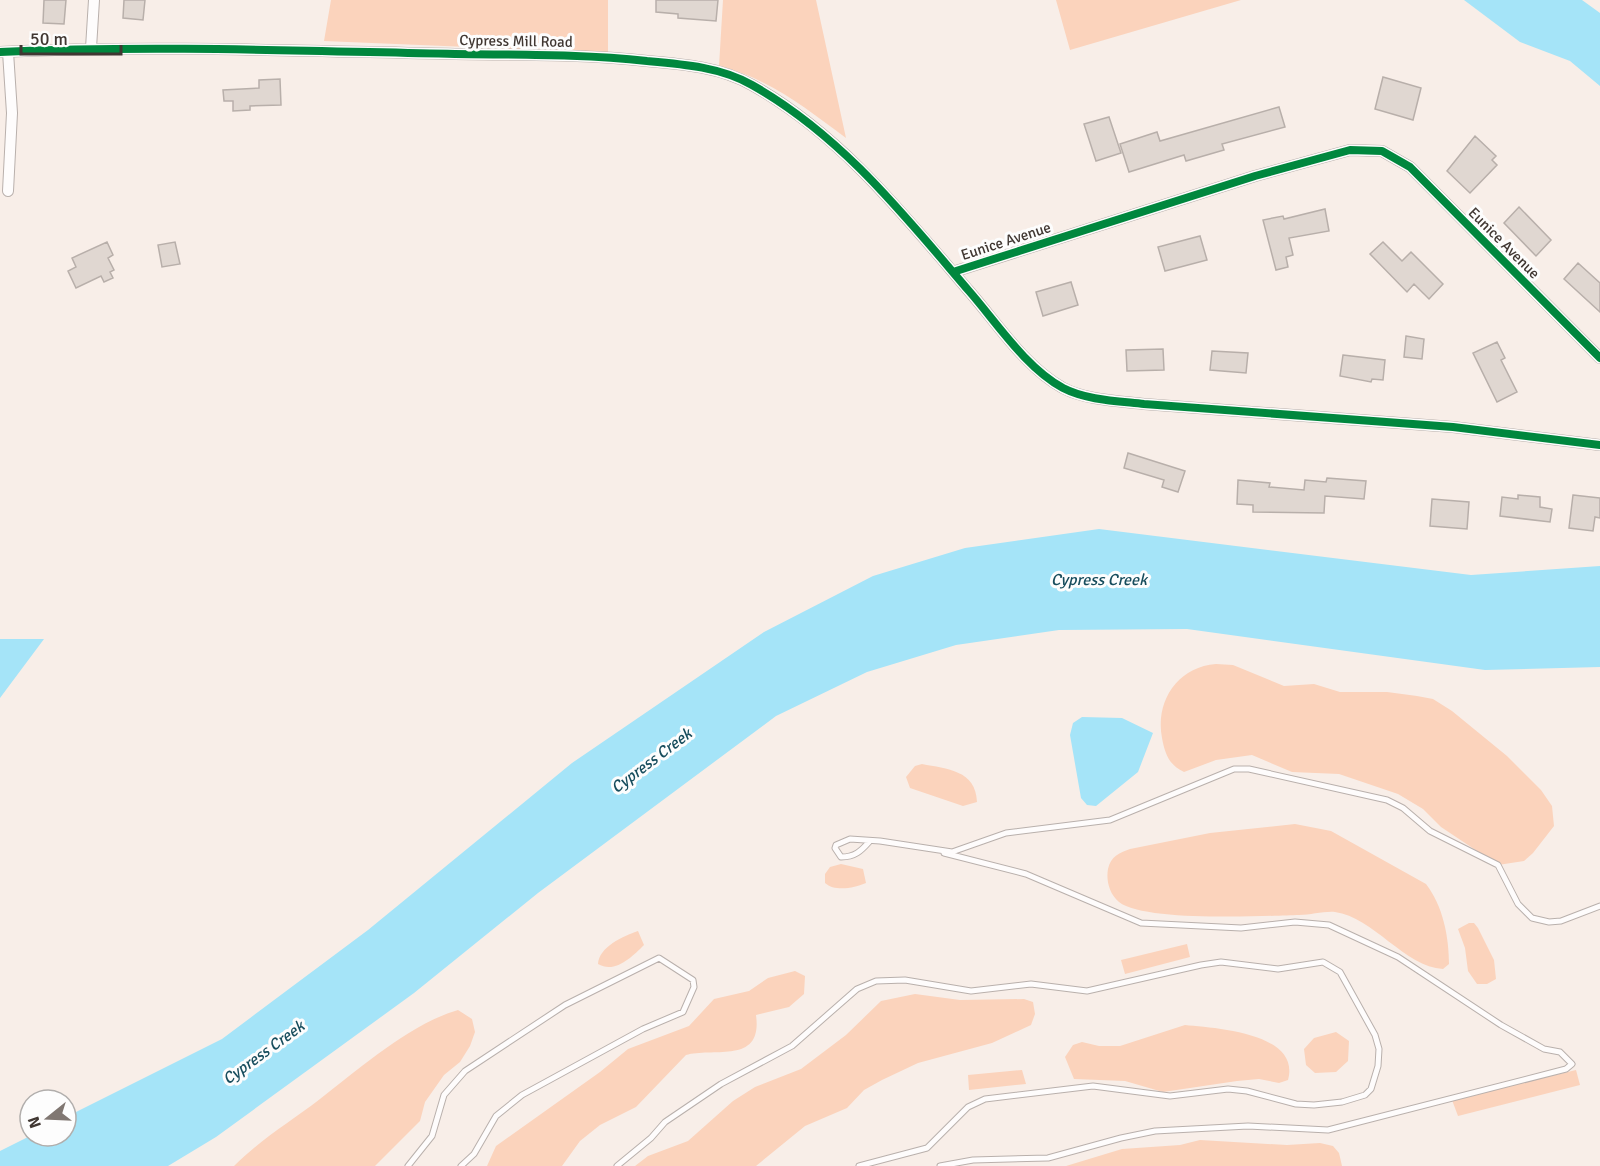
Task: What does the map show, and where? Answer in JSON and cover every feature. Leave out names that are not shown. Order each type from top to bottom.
[{"type":"street","points":[[91,48],[94,0]]},
{"type":"street","name":"Cypress Mill Road","points":[[4,52],[91,48],[356,50],[586,56],[684,64],[717,71],[749,83],[777,100],[842,150],[888,197],[953,272]]},
{"type":"street","points":[[4,52],[12,113],[8,191]]},
{"type":"street","name":"Eunice Avenue","points":[[1600,358],[1410,167],[1382,151],[1366,148],[1350,150],[1255,176],[953,272],[1016,346],[1051,380],[1065,389],[1095,398],[1176,407],[1453,427],[1600,445]]},
{"type":"lane","points":[[944,853],[960,850],[1006,833],[1110,820],[1223,772],[1248,769],[1387,800],[1398,805],[1430,831],[1498,865],[1518,904],[1539,921],[1561,921],[1600,906]]},
{"type":"lane","points":[[869,842],[859,854],[846,857],[842,857],[835,848],[836,845],[846,840],[880,841],[944,853],[1026,874],[1141,924],[1241,928],[1294,922],[1329,925],[1398,957],[1501,1025],[1544,1049],[1560,1053],[1572,1064],[1566,1069],[1328,1130],[1248,1126],[1155,1131],[1048,1158],[973,1160],[939,1166]]},
{"type":"lane","points":[[408,1166],[432,1136],[442,1100],[457,1078],[545,1017],[658,958],[693,980],[694,987],[683,1012],[642,1029],[522,1095],[496,1116],[474,1154],[461,1166]]},
{"type":"lane","points":[[617,1166],[671,1118],[721,1084],[792,1046],[856,989],[876,981],[905,980],[971,991],[1031,984],[1087,991],[1221,962],[1278,969],[1323,962],[1340,972],[1372,1026],[1379,1049],[1378,1066],[1371,1089],[1365,1095],[1348,1101],[1305,1105],[1247,1091],[1228,1089],[1170,1096],[1093,1086],[1073,1087],[976,1102],[927,1148],[859,1166]]},
{"type":"shaded area","points":[[331,0],[608,0],[608,53],[324,41]]},
{"type":"shaded area","points":[[723,0],[816,0],[846,138],[786,95],[754,78],[719,66]]},
{"type":"shaded area","points":[[1056,0],[1241,0],[1070,50]]},
{"type":"shaded area","points":[[1216,664],[1233,665],[1284,686],[1314,684],[1340,692],[1387,692],[1433,699],[1452,711],[1507,756],[1541,790],[1552,806],[1554,826],[1524,861],[1498,865],[1441,827],[1423,809],[1398,794],[1339,774],[1292,772],[1252,755],[1216,760],[1184,772],[1171,762],[1166,754],[1162,738],[1162,712],[1172,689],[1180,679],[1202,667]]},
{"type":"shaded area","points":[[922,764],[950,770],[966,777],[972,783],[977,802],[963,806],[910,788],[906,777],[915,766]]},
{"type":"shaded area","points":[[1295,824],[1331,831],[1426,884],[1437,902],[1444,922],[1449,964],[1443,969],[1415,960],[1363,923],[1335,912],[1233,917],[1153,913],[1119,902],[1109,887],[1107,873],[1111,861],[1130,849],[1210,833]]},
{"type":"shaded area","points":[[841,864],[863,869],[866,883],[850,888],[834,888],[825,883],[825,874],[830,867]]},
{"type":"shaded area","points":[[1474,923],[1478,928],[1494,960],[1496,979],[1487,984],[1477,984],[1468,971],[1465,948],[1458,929]]},
{"type":"shaded area","points":[[638,931],[644,945],[634,954],[617,966],[604,967],[598,964],[599,958],[607,947]]},
{"type":"shaded area","points":[[1187,944],[1190,957],[1125,974],[1121,960]]},
{"type":"shaded area","points":[[795,971],[805,976],[804,994],[789,1007],[756,1015],[756,1031],[752,1041],[744,1048],[686,1055],[636,1107],[600,1125],[580,1141],[562,1166],[487,1166],[496,1146],[600,1072],[628,1049],[689,1026],[714,999],[749,991],[768,978]]},
{"type":"shaded area","points":[[915,994],[960,1000],[1024,999],[1033,1002],[1035,1014],[1031,1025],[992,1043],[918,1063],[882,1080],[864,1090],[847,1108],[805,1126],[756,1166],[635,1166],[648,1156],[688,1141],[733,1101],[755,1087],[801,1069],[846,1035],[881,1001]]},
{"type":"shaded area","points":[[458,1010],[472,1019],[475,1032],[470,1046],[460,1062],[444,1075],[425,1102],[420,1121],[375,1166],[234,1166],[265,1139],[386,1048],[422,1025]]},
{"type":"shaded area","points":[[1185,1025],[1235,1031],[1269,1043],[1282,1052],[1289,1064],[1288,1080],[1279,1083],[1259,1079],[1237,1081],[1163,1092],[1125,1081],[1074,1079],[1065,1057],[1073,1045],[1082,1042],[1099,1046],[1120,1046]]},
{"type":"shaded area","points":[[1336,1032],[1349,1041],[1348,1061],[1336,1072],[1315,1073],[1306,1065],[1304,1049],[1314,1038]]},
{"type":"shaded area","points":[[1022,1070],[1026,1084],[969,1090],[968,1075]]},
{"type":"shaded area","points":[[1576,1070],[1580,1085],[1458,1116],[1452,1100]]},
{"type":"shaded area","points":[[1200,1140],[1287,1145],[1320,1143],[1333,1146],[1339,1153],[1342,1166],[1066,1166],[1122,1149],[1180,1145]]},
{"type":"water","points":[[1464,0],[1582,0],[1600,13],[1600,86],[1570,61],[1520,42]]},
{"type":"water","name":"Cypress Creek","points":[[1099,529],[1471,575],[1600,566],[1600,667],[1485,670],[1187,629],[1059,630],[956,645],[867,672],[776,716],[538,893],[414,993],[216,1137],[168,1166],[0,1166],[0,1151],[18,1142],[18,1148],[78,1148],[78,1111],[222,1039],[368,930],[572,763],[764,632],[873,576],[965,548]]},
{"type":"water","points":[[0,639],[44,639],[0,698]]},
{"type":"water","points":[[1082,717],[1122,718],[1153,733],[1138,772],[1096,806],[1087,805],[1081,798],[1070,735],[1073,723]]},
{"type":"building","points":[[44,0],[66,0],[64,24],[43,23]]},
{"type":"building","points":[[124,0],[145,0],[143,20],[123,18]]},
{"type":"building","points":[[656,0],[718,0],[716,21],[678,18],[678,14],[656,12]]},
{"type":"building","points":[[1383,77],[1421,88],[1413,120],[1375,109]]},
{"type":"building","points":[[280,79],[281,105],[250,106],[250,110],[233,111],[233,101],[224,101],[223,90],[259,88],[259,80]]},
{"type":"building","points":[[1279,107],[1285,127],[1222,144],[1224,150],[1186,161],[1184,155],[1129,172],[1120,144],[1157,132],[1160,141]]},
{"type":"building","points":[[1109,117],[1121,153],[1096,161],[1084,124]]},
{"type":"building","points":[[1475,136],[1496,156],[1492,160],[1497,165],[1470,193],[1447,171]]},
{"type":"building","points":[[1519,207],[1551,240],[1536,256],[1504,223]]},
{"type":"building","points":[[1325,209],[1329,231],[1289,238],[1293,255],[1286,257],[1288,267],[1276,270],[1263,220],[1283,216],[1284,219]]},
{"type":"building","points":[[1200,236],[1207,260],[1165,271],[1158,247]]},
{"type":"building","points":[[107,242],[113,255],[108,258],[114,270],[110,272],[113,278],[104,282],[101,276],[76,288],[68,271],[76,267],[72,258]]},
{"type":"building","points":[[175,242],[180,264],[162,267],[158,245]]},
{"type":"building","points":[[1383,242],[1402,261],[1411,252],[1443,284],[1429,299],[1414,284],[1407,292],[1370,254]]},
{"type":"building","points":[[1578,263],[1600,283],[1600,312],[1564,279]]},
{"type":"building","points":[[1071,282],[1078,305],[1043,316],[1036,292]]},
{"type":"building","points":[[1406,336],[1424,339],[1422,359],[1404,357]]},
{"type":"building","points":[[1497,342],[1505,358],[1501,360],[1517,392],[1497,402],[1473,353]]},
{"type":"building","points":[[1163,349],[1164,370],[1127,371],[1126,350]]},
{"type":"building","points":[[1212,351],[1248,353],[1246,373],[1210,370]]},
{"type":"building","points":[[1343,355],[1385,360],[1383,380],[1372,379],[1371,382],[1340,376]]},
{"type":"building","points":[[1128,453],[1185,471],[1178,492],[1162,487],[1164,480],[1124,468]]},
{"type":"building","points":[[1327,478],[1366,481],[1364,499],[1325,496],[1324,513],[1253,512],[1253,505],[1237,504],[1238,480],[1270,483],[1269,487],[1304,490],[1305,480],[1326,482]]},
{"type":"building","points":[[1518,495],[1540,497],[1540,507],[1552,509],[1550,522],[1500,516],[1502,497],[1518,499]]},
{"type":"building","points":[[1573,495],[1600,498],[1600,518],[1595,517],[1593,531],[1569,528]]},
{"type":"building","points":[[1432,499],[1469,502],[1467,529],[1430,526]]},
{"type":"cycle path","points":[[0,52],[171,49],[551,55],[660,62],[714,70],[740,79],[784,105],[843,152],[870,178],[945,262],[1024,357],[1049,379],[1072,392],[1092,398],[1123,402],[1453,427],[1600,445]]},
{"type":"cycle path","points":[[953,272],[1255,176],[1350,150],[1382,151],[1410,167],[1600,358]]}]
